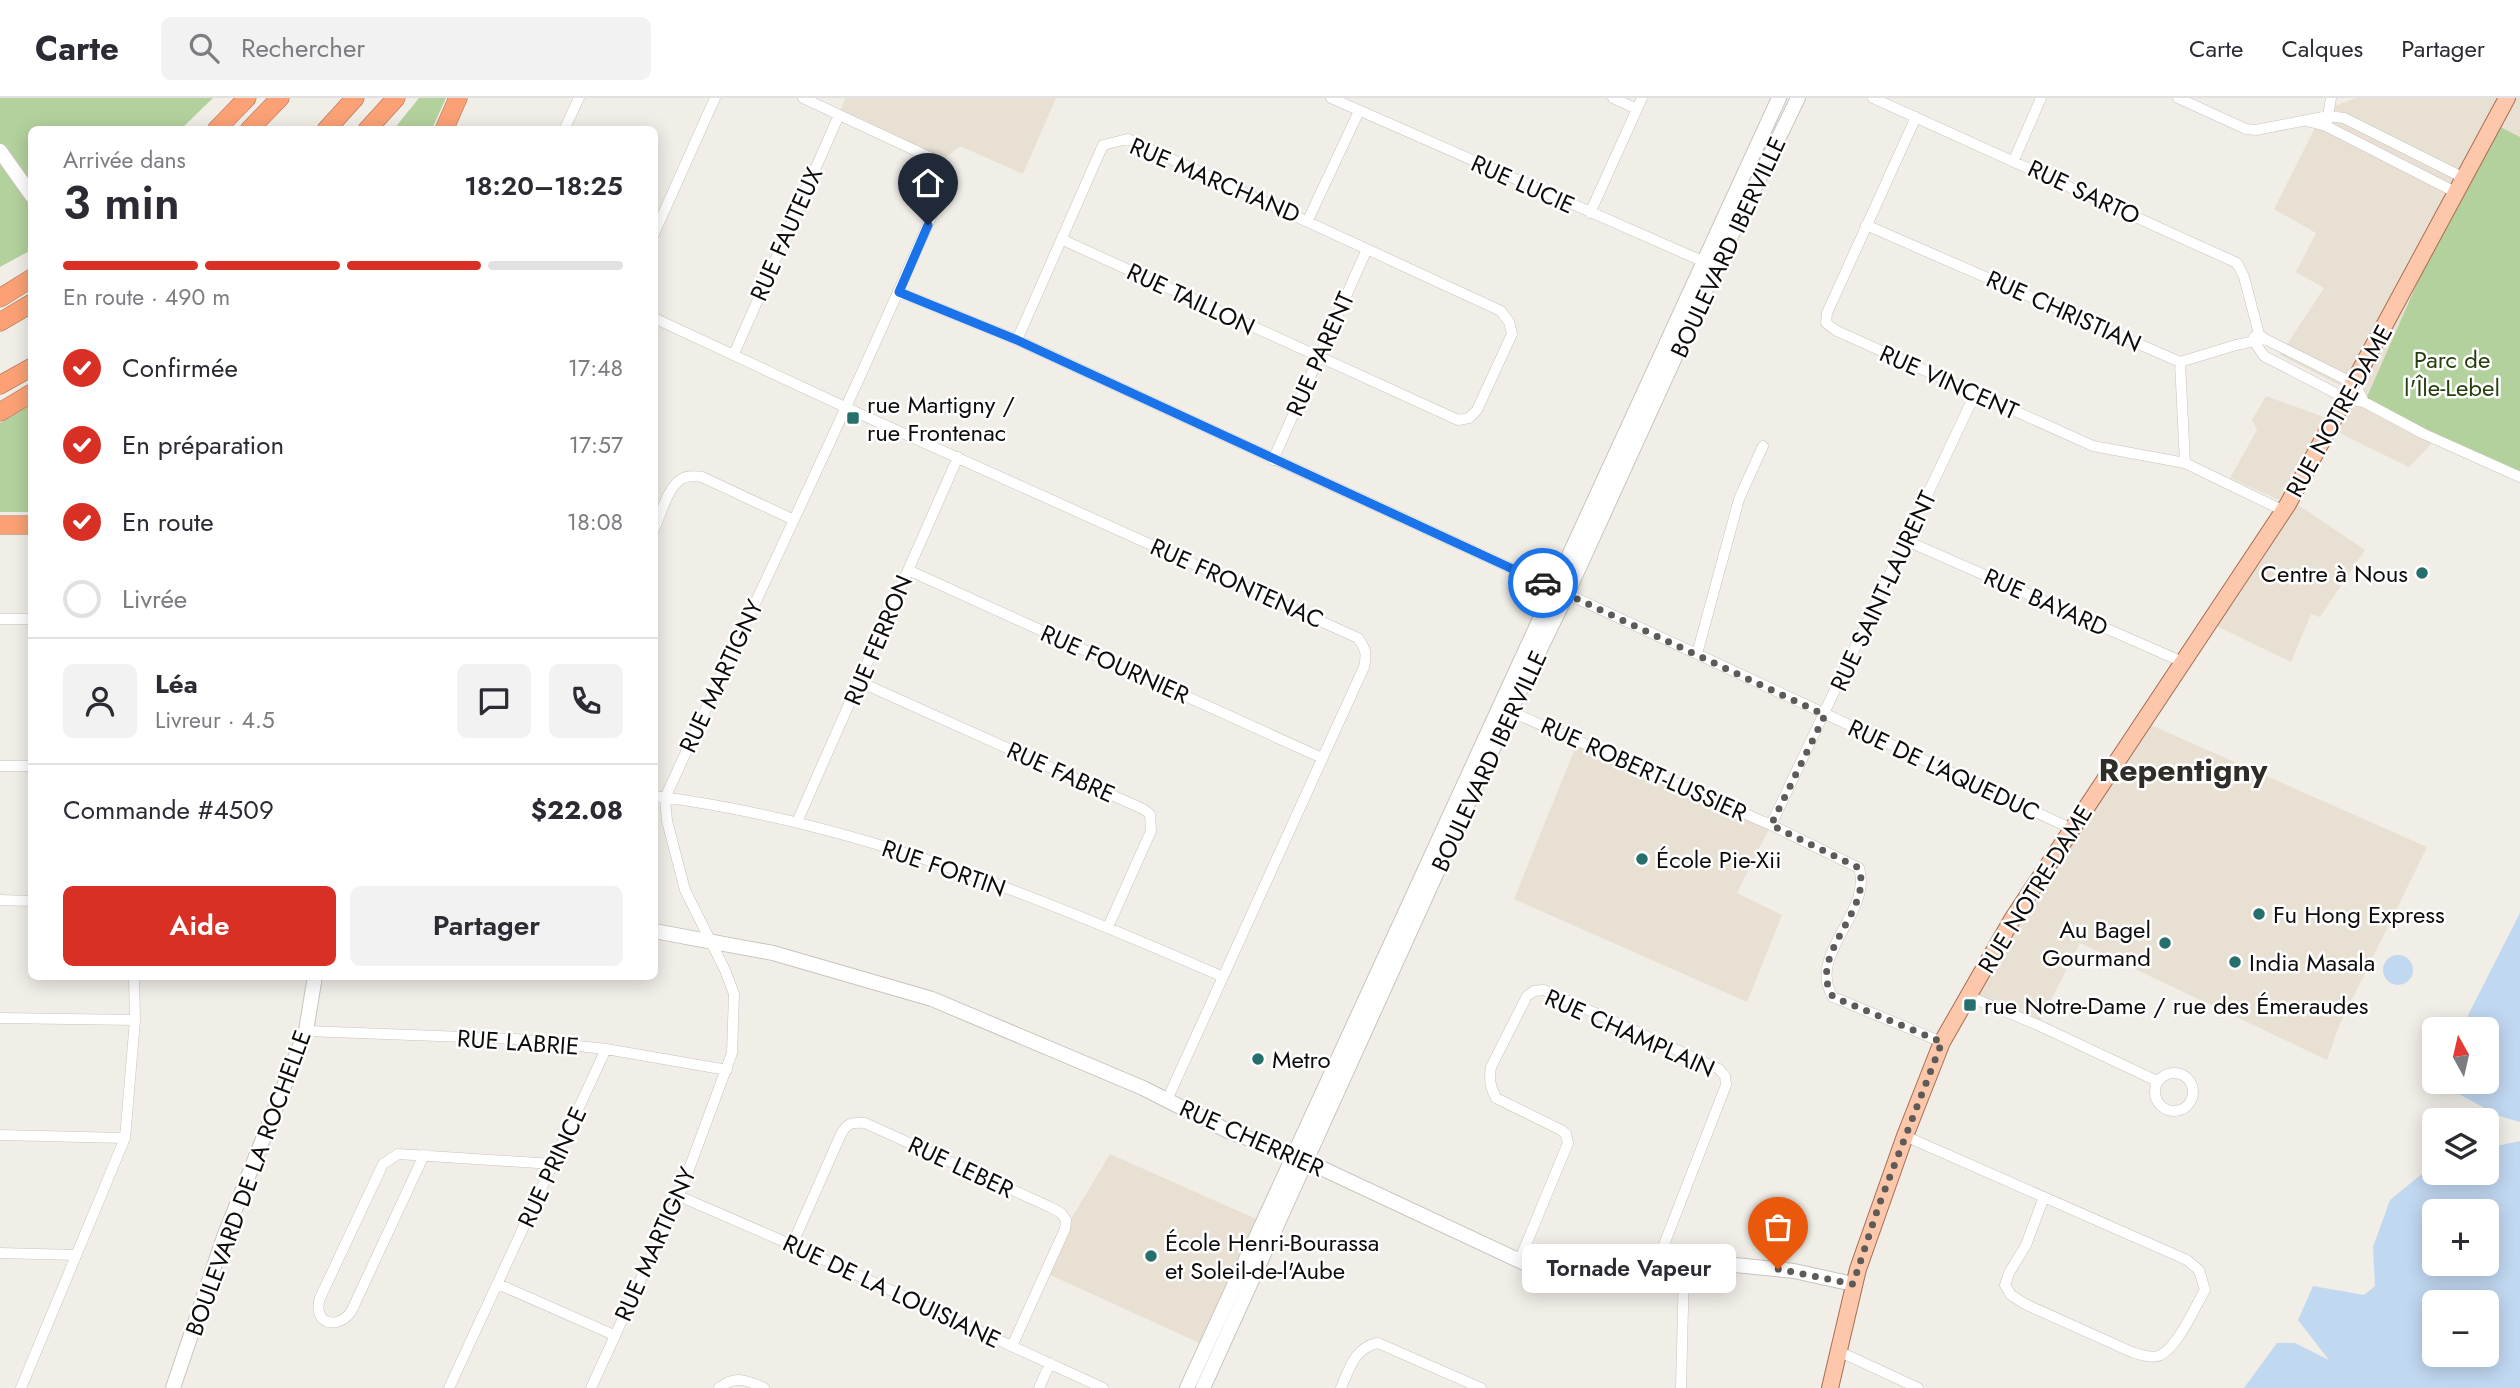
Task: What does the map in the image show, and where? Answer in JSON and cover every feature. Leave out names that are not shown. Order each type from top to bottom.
[{"type":"highway","points":[[220,126],[247,98]]},
{"type":"highway","points":[[253,126],[280,98]]},
{"type":"highway","points":[[330,126],[355,98]]},
{"type":"highway","points":[[371,126],[396,98]]},
{"type":"highway","points":[[446,126],[458,98]]},
{"type":"highway","points":[[0,298],[28,280]]},
{"type":"highway","points":[[0,322],[28,305]]},
{"type":"highway","points":[[0,385],[28,369]]},
{"type":"highway","points":[[0,412],[28,395]]},
{"type":"highway","points":[[0,525],[28,525]]},
{"type":"main road","name":"RUE NOTRE-DAME","points":[[1830,1388],[1853,1284],[1905,1136],[1942,1042],[2013,918],[2284,511],[2507,98]]},
{"type":"street","points":[[566,126],[579,98]]},
{"type":"street","points":[[658,225],[715,98]]},
{"type":"street","points":[[803,98],[839,114]]},
{"type":"street","name":"RUE LUCIE","points":[[1331,98],[1710,265]]},
{"type":"street","points":[[1613,98],[1637,109]]},
{"type":"street","points":[[1590,213],[1642,98]]},
{"type":"street","name":"BOULEVARD IBERVILLE","points":[[1203,1388],[1300,1159],[1710,265],[1779,98]]},
{"type":"street","name":"BOULEVARD IBERVILLE","points":[[1710,265],[1798,98]]},
{"type":"street","name":"RUE SARTO","points":[[1873,98],[2237,263],[2244,277],[2260,340]]},
{"type":"street","points":[[2014,160],[2041,98]]},
{"type":"street","points":[[2178,98],[2246,129],[2256,130],[2344,118],[2461,186]]},
{"type":"street","points":[[2327,121],[2331,98]]},
{"type":"street","points":[[1308,220],[1359,111]]},
{"type":"street","name":"RUE MARTIGNY","points":[[591,1388],[679,1196],[732,1053],[734,994],[711,940],[685,890],[660,797],[847,408],[947,180],[946,170],[940,162],[839,114]]},
{"type":"street","name":"RUE FAUTEUX","points":[[734,354],[839,114]]},
{"type":"street","name":"RUE VINCENT","points":[[1916,117],[1827,313],[1826,323],[1837,331],[2093,446],[2185,463],[2284,511]]},
{"type":"street","points":[[2327,121],[2461,186]]},
{"type":"street","name":"RUE MARCHAND","points":[[1017,340],[1103,145],[1128,139],[1501,311],[1509,322],[1512,334],[1477,410],[1469,418],[1458,420],[1320,358]]},
{"type":"street","points":[[0,151],[28,190]]},
{"type":"street","name":"RUE CHRISTIAN","points":[[1866,225],[2180,362]]},
{"type":"street","name":"RUE TAILLON","points":[[1063,240],[1320,358]]},
{"type":"street","name":"RUE PARENT","points":[[1273,460],[1367,248]]},
{"type":"street","name":"RUE DE L'AQUEDUC","points":[[899,292],[1017,340],[2072,829]]},
{"type":"street","name":"RUE FRONTENAC","points":[[658,320],[847,408],[1359,638],[1367,655],[1364,667],[1221,976],[1167,1100]]},
{"type":"street","points":[[2260,340],[2264,356],[2351,391],[2364,402]]},
{"type":"street","points":[[2185,463],[2180,362],[2260,340],[2351,391],[2364,402],[2520,477]]},
{"type":"street","name":"RUE SAINT-LAURENT","points":[[1771,825],[1975,394]]},
{"type":"street","points":[[1698,654],[1739,499],[1763,446]]},
{"type":"street","name":"RUE FERRON","points":[[797,822],[958,457]]},
{"type":"street","points":[[658,521],[674,487],[682,478],[691,476],[702,477],[793,519]]},
{"type":"street","name":"RUE BAYARD","points":[[1906,541],[2185,663]]},
{"type":"street","name":"RUE FOURNIER","points":[[908,570],[1322,758]]},
{"type":"street","points":[[0,619],[28,619]]},
{"type":"street","name":"RUE FABRE","points":[[860,682],[1150,814],[1151,831],[1108,927]]},
{"type":"street","name":"RUE ROBERT-LUSSIER","points":[[1505,709],[1771,825],[1859,868],[1862,887],[1826,968],[1826,986],[1833,997],[1942,1042]]},
{"type":"street","points":[[0,766],[28,766]]},
{"type":"street","name":"RUE FORTIN","points":[[660,797],[797,822],[929,859],[1108,927],[1221,976]]},
{"type":"street","points":[[0,900],[28,901]]},
{"type":"street","name":"RUE CHERRIER","points":[[658,932],[773,953],[932,999],[1167,1100],[1230,1132],[1286,1151],[1535,1268],[1581,1280],[1612,1280],[1703,1264],[1762,1267],[1853,1284]]},
{"type":"street","points":[[21,1388],[125,1138],[135,1020],[134,980]]},
{"type":"street","name":"BOULEVARD DE LA ROCHELLE","points":[[176,1387],[224,1237],[306,1031],[314,980]]},
{"type":"street","name":"RUE CHAMPLAIN","points":[[1520,1259],[1568,1143],[1561,1130],[1496,1098],[1490,1088],[1489,1077],[1491,1067],[1527,996],[1534,991],[1544,990],[1719,1069],[1725,1076],[1726,1085],[1653,1273]]},
{"type":"street","points":[[1968,996],[2038,1025],[2157,1081]]},
{"type":"street","points":[[0,1018],[135,1020]]},
{"type":"street","name":"RUE LABRIE","points":[[306,1031],[515,1039],[606,1049],[727,1070]]},
{"type":"street","name":"RUE PRINCE","points":[[449,1388],[606,1049]]},
{"type":"street","points":[[2171,1072],[2186,1076],[2192,1084],[2193,1098],[2179,1111],[2167,1110],[2157,1101],[2157,1081],[2171,1072]]},
{"type":"street","name":"RUE LEBER","points":[[792,1245],[841,1134],[845,1126],[852,1122],[864,1122],[1050,1207],[1061,1213],[1066,1220],[1065,1229],[1012,1346]]},
{"type":"street","points":[[0,1135],[125,1138]]},
{"type":"street","points":[[1905,1136],[2044,1197],[2187,1260],[2199,1270],[2205,1290],[2171,1348],[2159,1356],[2148,1357],[2134,1353],[2025,1304],[2011,1295],[2006,1284],[2008,1273],[2026,1245],[2044,1197]]},
{"type":"street","points":[[424,1154],[351,1312],[338,1323],[329,1323],[318,1312],[320,1298],[383,1164],[398,1154],[424,1154],[553,1164]]},
{"type":"street","name":"BOULEVARD IBERVILLE","points":[[1187,1388],[1300,1159]]},
{"type":"street","name":"RUE DE LA LOUISIANE","points":[[679,1196],[1103,1388]]},
{"type":"street","points":[[0,1253],[75,1255]]},
{"type":"street","points":[[1681,1388],[1684,1267]]},
{"type":"street","points":[[498,1284],[614,1335]]},
{"type":"street","points":[[1341,1388],[1359,1351],[1378,1343],[1480,1388]]},
{"type":"street","points":[[1838,1351],[1918,1388]]},
{"type":"street","points":[[1039,1388],[1050,1363]]},
{"type":"street","points":[[719,1388],[727,1381],[743,1378],[764,1388]]},
{"type":"shaded area","points":[[845,98],[1056,98],[1023,174],[960,146],[940,162],[839,115]]},
{"type":"shaded area","points":[[2356,98],[2520,98],[2520,137],[2496,124],[2434,441],[2409,467],[2335,431],[2294,502],[2365,550],[2320,617],[2311,614],[2291,662],[2210,623],[2288,504],[2230,478],[2257,430],[2252,420],[2266,396],[2324,417],[2341,386],[2280,355],[2324,288],[2296,272],[2316,233],[2274,209],[2324,110]]},
{"type":"shaded area","points":[[2144,722],[2427,847],[2339,1026],[2327,1060],[2080,943],[2038,1025],[1968,996]]},
{"type":"shaded area","name":"École Pie-Xii","points":[[1578,741],[1771,825],[1737,893],[1782,915],[1747,1002],[1514,899]]},
{"type":"shaded area","name":"École Henri-Bourassa et Soleil-de-l'Aube","points":[[1110,1154],[1263,1222],[1206,1346],[1046,1273],[1065,1229]]},
{"type":"green space","points":[[0,98],[213,98],[184,126],[28,126],[28,252],[0,267]]},
{"type":"green space","points":[[419,98],[446,98],[433,126],[396,126]]},
{"type":"green space","name":"Parc de l'Île-Lebel","points":[[2495,124],[2520,137],[2520,481],[2363,406],[2457,193]]},
{"type":"green space","points":[[28,407],[28,512],[0,512],[0,423]]},
{"type":"water","points":[[2520,913],[2520,1122],[2499,1116],[2499,1108],[2484,1108],[2459,1094],[2499,1094],[2499,1017],[2467,1017]]},
{"type":"water","points":[[2398,955],[2409,959],[2413,970],[2409,981],[2398,985],[2387,981],[2383,970],[2387,959]]},
{"type":"water","points":[[2520,1141],[2520,1388],[2244,1388],[2277,1343],[2295,1343],[2329,1360],[2298,1320],[2313,1286],[2364,1295],[2375,1286],[2373,1247],[2390,1200],[2422,1174],[2422,1185],[2499,1185],[2499,1145]]},
{"type":"way so far","points":[[1543,583],[1825,715],[1771,825],[1859,868],[1862,887],[1826,968],[1826,986],[1833,997],[1942,1042],[1879,1205],[1853,1284],[1778,1269]]},
{"type":"place","name":"rue Martigny / rue Frontenac","points":[[853,418]]},
{"type":"place","name":"Centre à Nous","points":[[2422,573]]},
{"type":"place","name":"École Pie-Xii","points":[[1642,859]]},
{"type":"place","name":"Fu Hong Express","points":[[2259,914]]},
{"type":"place","name":"Au Bagel Gourmand","points":[[2165,943]]},
{"type":"place","name":"India Masala","points":[[2235,962]]},
{"type":"place","name":"rue Notre-Dame / rue des Émeraudes","points":[[1970,1005]]},
{"type":"place","name":"Metro","points":[[1258,1059]]},
{"type":"place","name":"École Henri-Bourassa et Soleil-de-l'Aube","points":[[1151,1256]]},
{"type":"place","name":"Tornade Vapeur","points":[[1778,1269]]},
{"type":"district","name":"Repentigny","points":[[2183,770]]},
{"type":"route","points":[[928,225],[899,292],[1017,340],[1543,583]]}]
